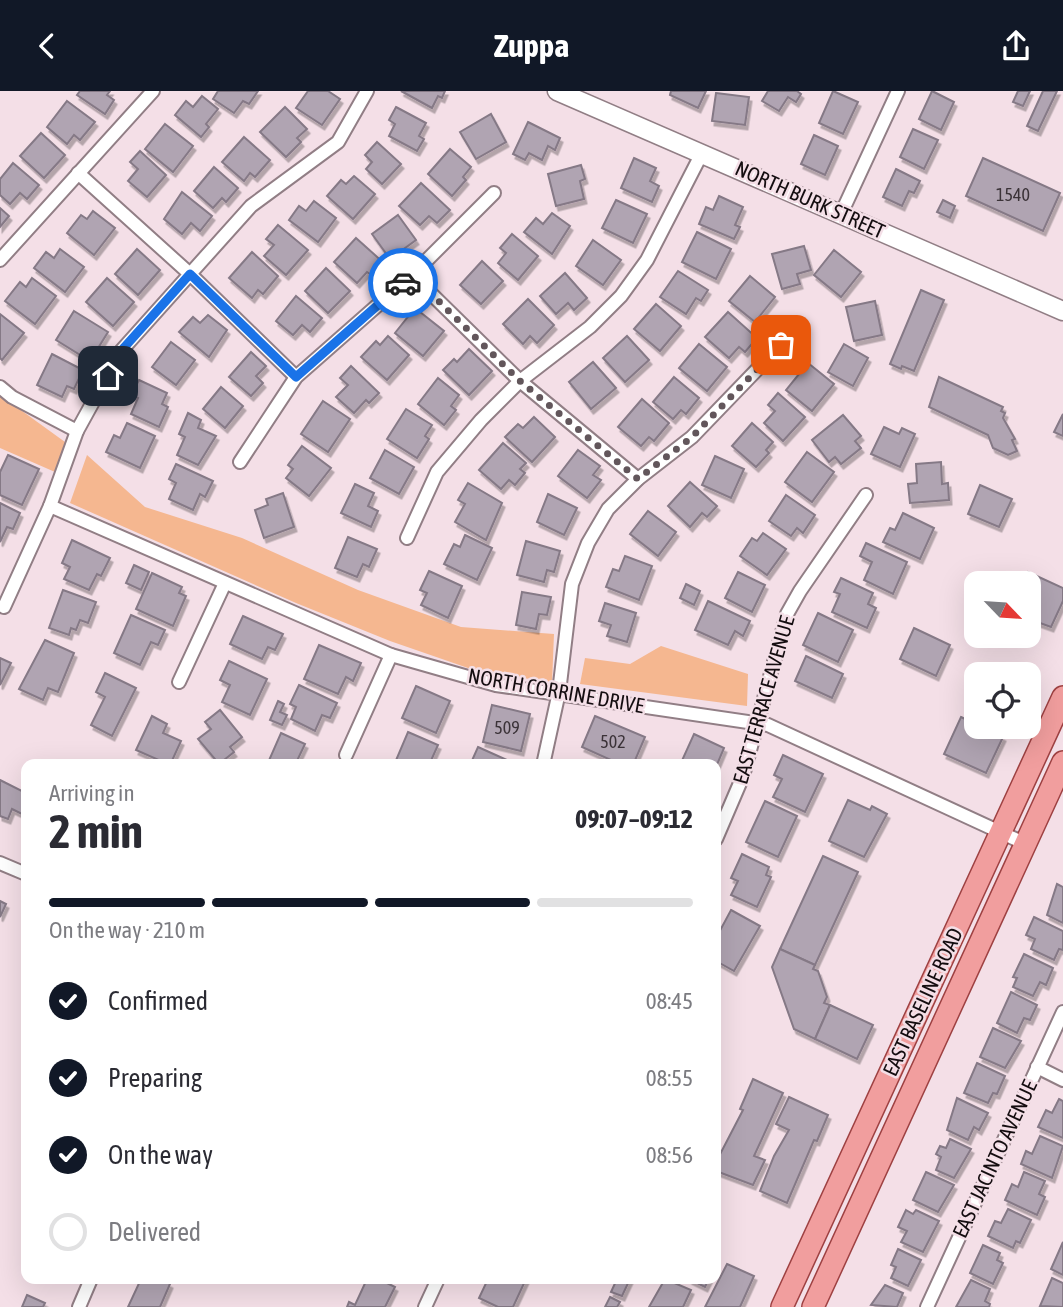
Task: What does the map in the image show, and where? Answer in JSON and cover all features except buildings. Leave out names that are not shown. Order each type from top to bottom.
[{"type":"main road","name":"EAST BASELINE ROAD","points":[[782,1307],[1063,697]]},
{"type":"main road","name":"EAST BASELINE ROAD","points":[[813,1307],[1063,761]]},
{"type":"street","points":[[0,260],[153,91]]},
{"type":"street","points":[[4,607],[50,506],[77,431],[121,351],[251,206],[338,142],[367,91]]},
{"type":"street","name":"NORTH BURK STREET","points":[[557,91],[1063,311]]},
{"type":"street","points":[[841,214],[898,91]]},
{"type":"street","points":[[407,538],[437,473],[481,420],[520,381],[590,327],[621,296],[647,260],[702,153]]},
{"type":"street","points":[[78,173],[190,274],[296,377]]},
{"type":"street","points":[[240,462],[296,377],[412,275],[494,193]]},
{"type":"street","points":[[412,275],[520,381],[638,479]]},
{"type":"street","points":[[544,759],[559,692],[572,584],[587,543],[608,509],[638,479],[692,437],[798,327]]},
{"type":"street","points":[[0,387],[12,397],[77,431]]},
{"type":"street","name":"EAST TERRACE AVENUE","points":[[721,827],[743,776],[788,614],[800,591],[866,495]]},
{"type":"street","name":"NORTH CORRINE DRIVE","points":[[50,506],[391,655],[496,685],[758,722],[782,730],[1026,844]]},
{"type":"street","points":[[179,682],[225,583]]},
{"type":"street","points":[[346,755],[391,655]]},
{"type":"street","points":[[0,863],[21,872]]},
{"type":"street","name":"EAST JACINTO AVENUE","points":[[927,1307],[1063,1012]]},
{"type":"street","points":[[1037,1067],[1063,1080]]},
{"type":"street","points":[[79,1307],[89,1284]]},
{"type":"street","points":[[425,1307],[436,1284]]},
{"type":"shaded area","points":[[0,395],[65,442],[55,472],[0,448]]},
{"type":"shaded area","points":[[87,455],[145,507],[242,538],[358,590],[461,627],[554,634],[552,683],[468,668],[390,641],[296,603],[70,503]]},
{"type":"shaded area","points":[[661,646],[748,674],[747,706],[580,684],[585,658],[630,664]]},
{"type":"way so far","points":[[403,283],[412,275],[520,381],[638,479],[692,437],[781,345]]},
{"type":"route","points":[[108,376],[121,351],[190,274],[296,377],[403,283]]}]
